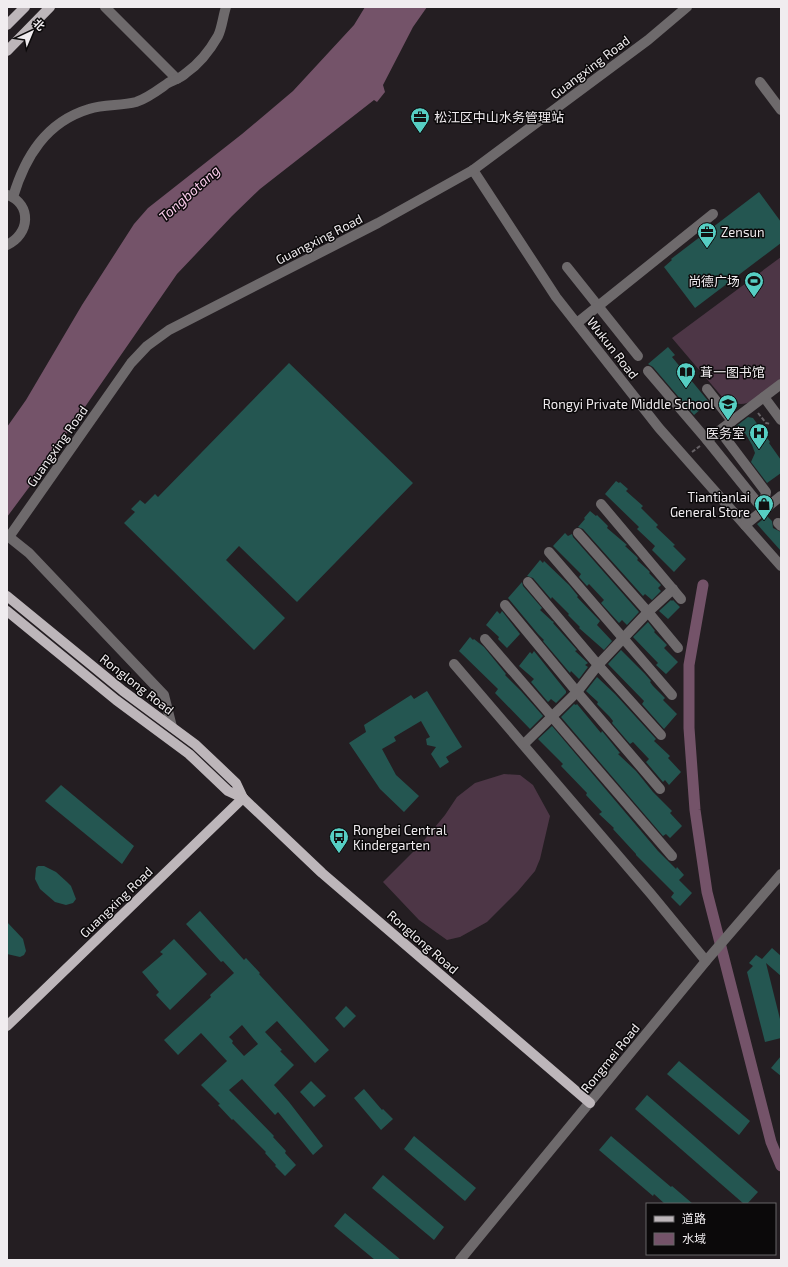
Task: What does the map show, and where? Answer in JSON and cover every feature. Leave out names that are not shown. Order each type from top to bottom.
[{"type":"main road","points":[[7,25],[25,7]]},
{"type":"main road","points":[[7,51],[50,7]]},
{"type":"main road","name":"Ronglong Road","points":[[7,596],[123,691],[196,745],[236,783],[242,798]]},
{"type":"main road","name":"Ronglong Road","points":[[7,611],[116,700],[189,754],[228,791],[242,798],[322,873],[590,1102]]},
{"type":"main road","name":"Guangxing Road","points":[[7,1026],[242,798]]},
{"type":"street","points":[[104,7],[177,79]]},
{"type":"street","points":[[7,245],[14,242],[20,236],[25,224],[24,211],[20,203],[10,196],[28,157],[47,133],[62,122],[88,109],[139,101],[185,74],[196,66],[218,36],[226,7]]},
{"type":"street","name":"Guangxing Road","points":[[172,727],[164,695],[29,553],[9,537],[131,364],[147,346],[169,330],[378,223],[472,170],[648,40],[687,7]]},
{"type":"street","points":[[760,82],[781,110]]},
{"type":"street","name":"Wukun Road","points":[[472,170],[556,297],[659,428],[781,566]]},
{"type":"street","points":[[577,323],[713,214]]},
{"type":"street","points":[[567,267],[638,356]]},
{"type":"street","points":[[648,371],[707,440],[757,502],[766,505]]},
{"type":"street","points":[[707,440],[781,384]]},
{"type":"street","points":[[707,388],[732,421]]},
{"type":"street","points":[[764,397],[778,423]]},
{"type":"street","points":[[720,431],[766,492],[766,505]]},
{"type":"street","points":[[745,525],[766,505],[781,496]]},
{"type":"street","points":[[601,504],[681,599]]},
{"type":"street","points":[[578,533],[678,648]]},
{"type":"street","points":[[549,552],[672,695]]},
{"type":"street","points":[[528,582],[598,665],[661,736]]},
{"type":"street","points":[[524,744],[577,692],[598,665],[623,638],[673,589]]},
{"type":"street","points":[[506,605],[577,692],[660,789]]},
{"type":"street","points":[[485,639],[672,856]]},
{"type":"street","points":[[454,664],[524,744],[706,961]]},
{"type":"street","name":"Rongmei Road","points":[[460,1260],[706,961],[781,874]]},
{"type":"path","points":[[750,408],[759,414],[766,423],[778,423]]},
{"type":"path","points":[[685,457],[707,440]]},
{"type":"shaded area","name":"尚德广场","points":[[781,257],[781,380],[752,401],[741,404],[732,402],[723,398],[672,338]]},
{"type":"shaded area","points":[[504,774],[520,775],[533,785],[550,816],[540,859],[535,871],[518,891],[487,922],[460,937],[447,940],[419,920],[383,882],[421,844],[445,815],[457,797],[475,783]]},
{"type":"water","name":"Tongbotang","points":[[365,7],[427,7],[413,27],[383,85],[385,92],[377,102],[374,100],[260,189],[177,274],[33,482],[7,517],[7,427],[26,400],[82,305],[134,224],[148,208],[242,134],[293,91],[354,25]]},
{"type":"building","points":[[759,192],[781,222],[781,243],[695,308],[664,267],[672,260],[671,259]]},
{"type":"building","points":[[668,347],[675,355],[672,357],[709,402],[694,415],[653,367],[648,364]]},
{"type":"building","points":[[289,363],[413,483],[297,602],[239,546],[226,560],[285,618],[254,650],[124,523],[135,512],[131,509],[140,500],[145,504],[155,494],[158,497]]},
{"type":"building","points":[[748,417],[753,418],[781,460],[781,473],[767,483],[751,462],[755,453],[745,433],[737,439],[730,431]]},
{"type":"building","points":[[616,481],[619,483],[620,482],[628,489],[626,491],[643,506],[641,508],[658,525],[656,527],[675,545],[673,546],[686,559],[674,572],[652,550],[655,546],[637,529],[639,527],[605,494]]},
{"type":"building","points":[[590,511],[596,516],[597,515],[608,526],[607,528],[627,545],[625,546],[637,557],[637,560],[661,585],[658,588],[661,591],[652,600],[645,594],[643,596],[583,529],[578,527]]},
{"type":"building","points":[[767,516],[772,521],[773,528],[781,532],[781,551],[757,524]]},
{"type":"building","points":[[565,533],[568,536],[572,534],[639,612],[627,625],[622,620],[619,623],[601,603],[604,600],[589,584],[587,586],[579,577],[581,574],[553,546]]},
{"type":"building","points":[[540,560],[543,563],[544,561],[569,585],[578,596],[577,597],[600,621],[597,625],[612,641],[604,650],[579,628],[580,627],[568,615],[569,614],[552,597],[551,599],[533,578],[527,576]]},
{"type":"building","points":[[522,582],[523,586],[542,608],[540,610],[554,622],[553,623],[577,650],[575,651],[588,663],[585,665],[588,667],[579,679],[571,671],[570,673],[508,598]]},
{"type":"building","points":[[671,600],[673,600],[680,607],[668,619],[659,611]]},
{"type":"building","points":[[497,611],[500,614],[502,611],[520,634],[507,648],[498,639],[499,637],[486,625]]},
{"type":"building","points":[[648,622],[655,631],[654,632],[667,645],[664,648],[678,662],[666,674],[656,665],[658,663],[633,637]]},
{"type":"building","points":[[470,637],[484,647],[506,674],[505,675],[543,716],[530,729],[495,693],[498,689],[459,651]]},
{"type":"building","points":[[621,650],[645,674],[653,686],[665,698],[663,700],[677,714],[664,729],[642,704],[644,701],[608,664]]},
{"type":"building","points":[[534,651],[566,691],[566,693],[556,703],[551,699],[548,702],[531,682],[534,679],[519,666],[530,652],[532,654]]},
{"type":"building","points":[[597,677],[615,694],[656,739],[654,741],[670,756],[668,758],[681,772],[669,785],[665,780],[663,782],[646,762],[649,759],[633,742],[630,744],[612,723],[613,721],[609,716],[597,704],[598,702],[586,691]]},
{"type":"building","points":[[427,691],[462,747],[446,757],[449,762],[440,768],[431,754],[436,747],[427,745],[426,739],[430,737],[421,721],[394,737],[396,741],[382,749],[396,775],[419,796],[404,812],[380,789],[349,743],[366,732],[364,725],[411,695],[414,699]]},
{"type":"building","points":[[574,704],[577,704],[601,733],[602,731],[620,753],[618,754],[636,771],[653,792],[672,811],[670,813],[682,826],[670,838],[666,834],[663,836],[561,717]]},
{"type":"building","points":[[552,726],[658,851],[684,875],[679,880],[692,893],[680,906],[671,897],[674,893],[636,855],[613,829],[614,828],[599,814],[602,812],[586,795],[587,793],[561,766],[563,764],[538,739]]},
{"type":"building","points":[[61,785],[134,846],[122,864],[45,801]]},
{"type":"building","points":[[38,866],[44,866],[56,872],[71,886],[76,899],[73,903],[66,905],[55,902],[40,889],[35,879],[36,868]]},
{"type":"building","points":[[200,911],[244,960],[246,958],[260,973],[259,974],[329,1050],[315,1063],[277,1021],[265,1032],[282,1050],[280,1051],[294,1065],[274,1085],[323,1146],[313,1155],[278,1112],[275,1115],[242,1079],[229,1090],[274,1136],[273,1137],[286,1151],[285,1153],[296,1165],[285,1176],[275,1166],[276,1165],[265,1153],[266,1152],[233,1119],[232,1120],[218,1105],[220,1104],[201,1085],[227,1061],[201,1033],[178,1055],[164,1040],[211,997],[210,995],[234,973],[223,961],[221,962],[186,924]],"holes":[[[242,1025],[258,1044],[244,1056],[232,1043],[233,1041],[229,1037]]]},
{"type":"building","points":[[7,922],[23,939],[26,951],[24,955],[20,957],[7,954]]},
{"type":"building","points":[[174,939],[207,974],[170,1010],[156,995],[159,992],[142,972],[163,954],[160,952]]},
{"type":"building","points":[[772,948],[781,956],[781,976],[766,963],[781,1023],[781,1038],[765,1042],[747,972],[753,966],[749,963],[756,955],[762,959]]},
{"type":"building","points":[[346,1006],[356,1016],[344,1028],[335,1018]]},
{"type":"building","points":[[781,1056],[781,1076],[771,1068]]},
{"type":"building","points":[[679,1061],[750,1121],[739,1135],[667,1074]]},
{"type":"building","points":[[311,1081],[326,1096],[314,1107],[300,1092]]},
{"type":"building","points":[[364,1089],[382,1110],[383,1109],[393,1119],[381,1130],[354,1098]]},
{"type":"building","points":[[647,1095],[758,1192],[748,1203],[743,1203],[635,1109]]},
{"type":"building","points":[[414,1136],[476,1188],[465,1201],[404,1149]]},
{"type":"building","points":[[611,1136],[692,1203],[664,1203],[654,1194],[653,1196],[599,1150]]},
{"type":"building","points":[[383,1175],[444,1227],[434,1240],[372,1188]]},
{"type":"building","points":[[345,1213],[401,1260],[375,1260],[334,1226]]},
{"type":"waterway","points":[[703,585],[689,665],[689,728],[695,810],[707,892],[771,1142],[781,1166]]},
{"type":"place","name":"松江区中山水务管理站","points":[[420,134]]},
{"type":"place","name":"Zensun","points":[[707,249]]},
{"type":"place","name":"尚德广场","points":[[754,298]]},
{"type":"place","name":"茸一图书馆","points":[[686,389]]},
{"type":"place","name":"Rongyi Private Middle School","points":[[728,421]]},
{"type":"place","name":"医务室","points":[[759,450]]},
{"type":"place","name":"Tiantianlai General Store","points":[[764,521]]},
{"type":"place","name":"Rongbei Central Kindergarten","points":[[339,854]]}]
